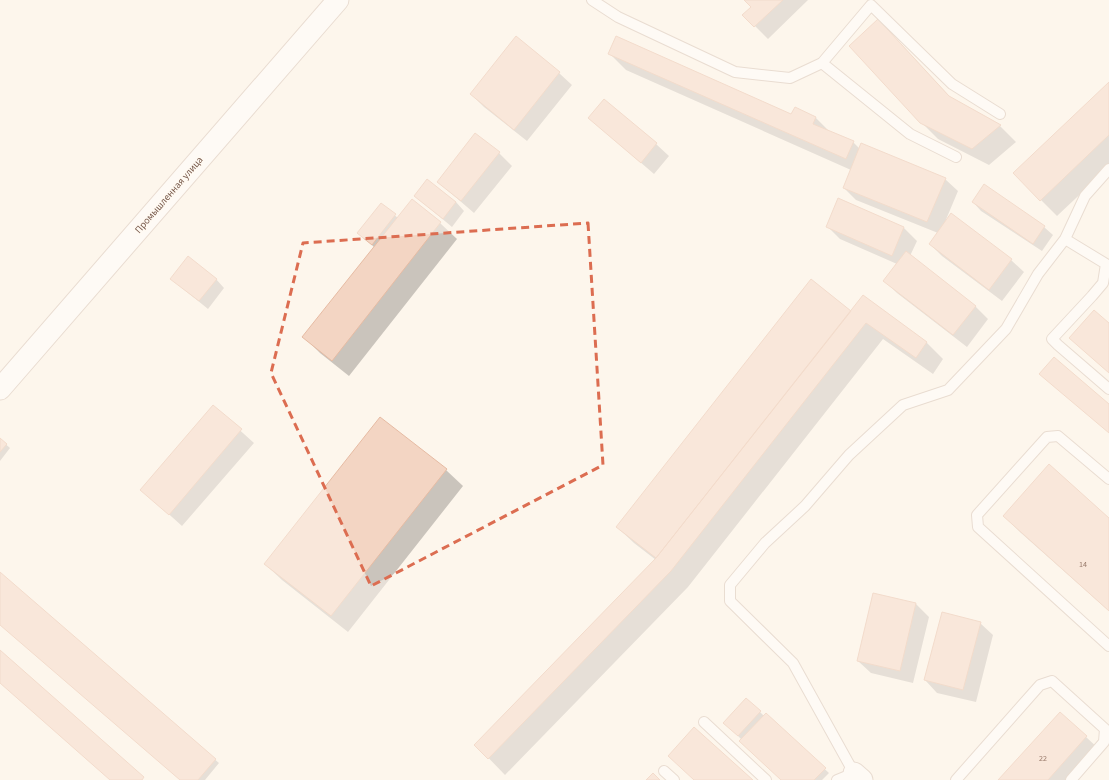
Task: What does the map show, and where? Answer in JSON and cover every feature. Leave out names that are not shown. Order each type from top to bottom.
[{"type":"street","name":"Промышленная улица","points":[[0,389],[338,0]]},
{"type":"lane","points":[[592,0],[618,17],[735,72],[790,78],[822,62],[871,5],[952,84],[1000,114]]},
{"type":"lane","points":[[822,62],[910,134],[956,157]]},
{"type":"lane","points":[[851,778],[793,663],[730,601],[730,585],[765,543],[805,506],[849,455],[903,405],[948,390],[1006,329],[1038,274],[1066,239],[1085,196],[1109,169]]},
{"type":"lane","points":[[1066,239],[1108,265],[1103,283],[1052,339],[1109,389]]},
{"type":"lane","points":[[1109,479],[1058,436],[1047,437],[977,515],[978,527],[1109,646]]},
{"type":"lane","points":[[956,780],[1040,685],[1052,681],[1105,729],[1104,742],[1072,780]]},
{"type":"lane","points":[[704,722],[766,780]]},
{"type":"lane","points":[[664,771],[674,780]]},
{"type":"highlighted area","points":[[588,223],[603,465],[371,586],[271,373],[303,243]]},
{"type":"building","points":[[744,0],[783,0],[754,27],[742,15],[751,7]]},
{"type":"building","points":[[878,19],[949,96],[1001,125],[972,149],[920,123],[849,46]]},
{"type":"building","points":[[516,36],[560,72],[514,130],[470,94]]},
{"type":"building","points":[[616,36],[791,114],[795,107],[816,117],[813,124],[854,141],[846,159],[608,54]]},
{"type":"building","points":[[1109,82],[1109,135],[1040,201],[1013,173]]},
{"type":"building","points":[[604,99],[657,143],[641,163],[588,118]]},
{"type":"building","points":[[475,133],[500,152],[461,201],[437,182]]},
{"type":"building","points":[[861,143],[946,178],[927,222],[843,188]]},
{"type":"building","points":[[427,179],[456,202],[443,219],[414,196]]},
{"type":"building","points":[[984,184],[1045,226],[1033,244],[972,202]]},
{"type":"building","points":[[838,198],[904,227],[892,256],[826,227]]},
{"type":"building","points":[[412,199],[441,222],[332,361],[302,337]]},
{"type":"building","points":[[381,203],[396,214],[372,245],[357,233]]},
{"type":"building","points":[[951,213],[1012,259],[989,290],[929,244]]},
{"type":"building","points":[[906,251],[976,306],[953,335],[883,281]]},
{"type":"building","points":[[188,256],[217,279],[199,301],[170,279]]},
{"type":"building","points":[[811,279],[851,311],[656,558],[616,527]]},
{"type":"building","points":[[863,295],[927,342],[916,358],[866,323],[671,571],[488,759],[474,745],[656,558]]},
{"type":"building","points":[[1094,310],[1109,323],[1109,373],[1069,338]]},
{"type":"building","points":[[1054,357],[1109,404],[1109,433],[1039,374]]},
{"type":"building","points":[[213,405],[242,429],[169,515],[140,490]]},
{"type":"building","points":[[380,417],[447,469],[331,616],[264,564]]},
{"type":"building","points":[[0,438],[7,444],[0,452]]},
{"type":"building","points":[[1049,464],[1109,518],[1109,611],[1003,516]]},
{"type":"building","points":[[0,572],[216,759],[198,780],[180,780],[0,625]]},
{"type":"building","points":[[873,593],[916,603],[900,671],[857,661]]},
{"type":"building","points":[[942,612],[981,622],[963,690],[924,680]]},
{"type":"building","points":[[0,650],[144,777],[142,780],[110,780],[0,683]]},
{"type":"building","points":[[746,698],[761,711],[738,736],[723,723]]},
{"type":"building","points":[[1060,712],[1087,736],[1048,780],[998,780]]},
{"type":"building","points":[[766,713],[826,768],[814,780],[781,780],[739,741]]},
{"type":"building","points":[[694,727],[753,780],[694,780],[668,756]]},
{"type":"building","points":[[653,773],[660,780],[646,780]]}]
